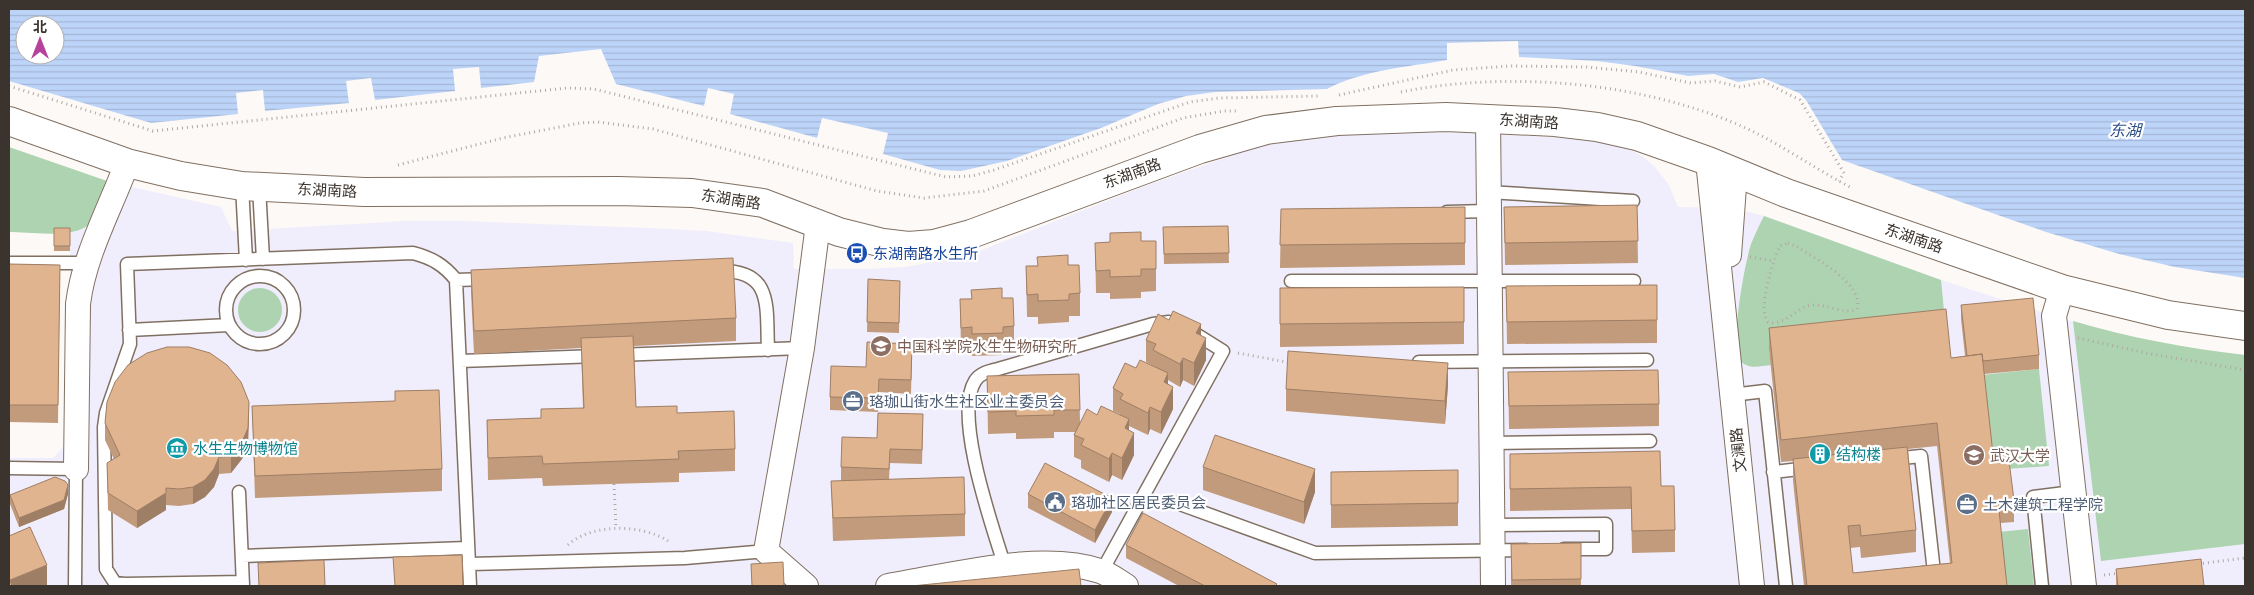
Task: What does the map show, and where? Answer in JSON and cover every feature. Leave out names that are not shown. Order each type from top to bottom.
[{"type":"street","name":"东湖南路","points":[[9,121],[127,163],[180,176],[251,186],[364,192],[618,191],[692,193],[763,203],[848,235],[883,243],[908,246],[934,244],[971,234],[1139,170],[1250,134],[1337,121],[1446,116],[1597,127],[1637,136],[1708,161],[1786,194],[2062,289],[2168,315],[2245,326]]},
{"type":"street","points":[[1488,118],[1493,586]]},
{"type":"street","name":"文澜路","points":[[1708,161],[1752,586]]},
{"type":"street","points":[[76,469],[78,304],[87,264],[127,163]]},
{"type":"street","name":"文澜路","points":[[1725,314],[1735,173]]},
{"type":"street","points":[[806,586],[766,551],[802,348],[818,224]]},
{"type":"street","points":[[2062,289],[2054,316],[2055,334],[2084,582]]},
{"type":"street","points":[[888,586],[1005,566],[1049,564],[1082,566],[1102,571],[1126,586]]},
{"type":"lane","points":[[251,186],[259,277]]},
{"type":"lane","points":[[1431,212],[1488,201],[1633,201]]},
{"type":"lane","points":[[239,492],[243,584],[125,585],[116,583],[106,569],[104,427],[106,413],[130,344],[127,264],[413,253],[435,260],[443,265],[456,280],[470,586]]},
{"type":"lane","points":[[9,263],[87,264]]},
{"type":"lane","points":[[701,272],[740,271],[755,280],[765,299],[768,350]]},
{"type":"lane","points":[[259,277],[277,281],[286,288],[292,298],[294,310],[292,321],[278,339],[256,344],[235,334],[229,325],[226,315],[230,295],[236,286],[244,280],[259,277]]},
{"type":"lane","points":[[456,280],[505,278]]},
{"type":"lane","points":[[1291,281],[1634,281]]},
{"type":"lane","points":[[1005,566],[977,472],[970,439],[971,391],[975,381],[982,374],[1166,322],[1177,323],[1223,351],[1102,571]]},
{"type":"lane","points":[[130,330],[229,325]]},
{"type":"lane","points":[[460,361],[802,348]]},
{"type":"lane","points":[[1403,362],[1647,360]]},
{"type":"lane","points":[[1732,395],[1764,391],[1786,586]]},
{"type":"lane","points":[[1491,443],[1650,441]]},
{"type":"lane","points":[[1882,460],[1921,456],[1934,572],[1906,574]]},
{"type":"lane","points":[[1773,472],[1823,467]]},
{"type":"lane","points":[[9,468],[76,469],[75,586]]},
{"type":"lane","points":[[2042,586],[2033,496],[2073,492]]},
{"type":"lane","points":[[1177,503],[1315,553],[1606,549],[1606,524],[1492,525]]},
{"type":"lane","points":[[242,556],[467,548]]},
{"type":"lane","points":[[470,564],[686,558],[766,551]]},
{"type":"path","points":[[1336,95],[1453,70],[1510,66],[1586,67],[1639,72],[1691,83],[1715,81],[1740,87],[1764,82],[1800,100],[1844,173],[1839,181]]},
{"type":"path","points":[[9,86],[153,131],[566,88],[594,89],[946,177],[972,176],[994,170],[1190,102],[1219,98],[1326,96]]},
{"type":"path","points":[[1788,243],[1796,246],[1849,283],[1859,301],[1858,309],[1850,311],[1823,305],[1812,306],[1798,311],[1777,323],[1768,322],[1764,311],[1769,280],[1773,261],[1782,244],[1788,243]]},
{"type":"path","points":[[2055,334],[2151,354],[2245,370]]},
{"type":"path","points":[[1223,351],[1296,364]]},
{"type":"path","points":[[614,484],[616,528]]},
{"type":"path","points":[[555,561],[562,550],[583,534],[616,528],[661,536],[673,544],[686,558]]},
{"type":"path","points":[[2188,565],[2245,558]]},
{"type":"path","points":[[2084,582],[2122,573]]},
{"type":"shaded area","name":"中国科学院水生生物研究所","points":[[1444,132],[1589,139],[1625,147],[1642,156],[1655,167],[1669,185],[1678,207],[1733,208],[1764,216],[1941,280],[2054,316],[2120,335],[2199,350],[2245,355],[2245,586],[9,586],[9,458],[53,458],[66,444],[70,423],[70,233],[83,229],[110,182],[221,207],[232,231],[406,221],[462,221],[706,231],[793,243],[794,269],[866,269],[905,267],[969,255],[1145,186],[1250,149],[1273,143],[1339,135]]},
{"type":"green space","points":[[9,147],[110,182],[98,210],[89,224],[83,229],[74,232],[9,232]]},
{"type":"green space","points":[[1764,216],[1941,280],[1946,331],[1769,350],[1771,365],[1747,366],[1739,356],[1737,343],[1739,307],[1751,244]]},
{"type":"green space","points":[[260,288],[272,292],[278,298],[282,310],[278,322],[272,328],[260,332],[248,328],[242,322],[238,310],[242,298],[248,292]]},
{"type":"green space","points":[[2073,321],[2159,342],[2245,355],[2245,544],[2101,561]]},
{"type":"green space","points":[[2039,369],[2049,466],[1992,470],[1982,375]]},
{"type":"green space","points":[[2028,529],[2034,586],[2005,586],[1999,532]]},
{"type":"water","name":"东湖","points":[[9,9],[2245,9],[2245,278],[2175,267],[2119,254],[2046,232],[1842,160],[1806,100],[1799,93],[1763,78],[1738,82],[1714,74],[1688,76],[1597,61],[1519,57],[1518,41],[1447,43],[1447,60],[1371,73],[1355,77],[1327,89],[1215,92],[1186,96],[1158,104],[1101,128],[1007,161],[961,171],[940,170],[883,154],[888,133],[822,118],[817,138],[730,114],[734,94],[708,88],[704,106],[616,84],[601,49],[539,56],[534,82],[481,88],[479,67],[453,69],[455,91],[375,100],[371,78],[346,81],[349,103],[265,111],[263,90],[236,93],[238,114],[151,123],[9,81]]},
{"type":"building","points":[[1637,205],[1638,241],[1505,243],[1504,207]]},
{"type":"building","points":[[1465,207],[1465,243],[1280,245],[1281,209]]},
{"type":"building","points":[[1228,226],[1229,253],[1164,254],[1163,227]]},
{"type":"building","points":[[54,228],[70,228],[70,246],[54,246]]},
{"type":"building","points":[[1141,232],[1141,241],[1156,241],[1156,269],[1141,269],[1141,276],[1110,277],[1110,270],[1096,271],[1095,243],[1110,242],[1110,233]]},
{"type":"building","points":[[1068,255],[1068,265],[1079,265],[1080,293],[1069,294],[1069,300],[1038,301],[1038,294],[1027,295],[1026,266],[1038,266],[1037,257]]},
{"type":"building","points":[[733,258],[736,318],[474,331],[471,270]]},
{"type":"building","points":[[9,264],[60,265],[58,405],[9,405]]},
{"type":"building","points":[[868,279],[900,281],[899,323],[867,322]]},
{"type":"building","points":[[1657,285],[1657,320],[1507,322],[1506,286]]},
{"type":"building","points":[[1464,287],[1464,322],[1280,324],[1280,288]]},
{"type":"building","points":[[1002,288],[1002,298],[1013,298],[1014,326],[1003,327],[1003,333],[972,334],[972,327],[961,328],[960,299],[972,299],[971,290]]},
{"type":"building","points":[[2033,298],[2039,355],[1983,361],[1982,354],[1967,356],[1961,305]]},
{"type":"building","points":[[1946,309],[1951,358],[1982,354],[1993,454],[2008,453],[2014,500],[1998,501],[2007,586],[1807,586],[1793,459],[1907,447],[1916,530],[1861,536],[1860,525],[1848,526],[1853,573],[1952,563],[1937,423],[1781,440],[1769,328]]},
{"type":"building","points":[[1173,311],[1201,324],[1196,333],[1206,338],[1194,363],[1183,358],[1180,364],[1153,350],[1156,344],[1146,340],[1158,314],[1169,320]]},
{"type":"building","points":[[633,336],[636,407],[677,406],[677,413],[734,411],[735,449],[678,451],[679,459],[543,464],[542,456],[488,458],[487,420],[541,418],[541,409],[584,408],[581,338]]},
{"type":"building","points":[[867,342],[912,344],[911,380],[879,379],[878,398],[830,397],[831,366],[866,367]]},
{"type":"building","name":"水生生物博物馆","points":[[167,347],[189,347],[210,353],[227,365],[241,382],[249,402],[248,428],[242,442],[231,456],[219,457],[214,469],[205,480],[193,487],[166,488],[166,493],[137,511],[108,493],[107,463],[120,455],[105,423],[107,402],[115,382],[128,365],[147,353]]},
{"type":"building","points":[[1288,351],[1448,363],[1445,401],[1286,389]]},
{"type":"building","points":[[1140,360],[1168,373],[1164,382],[1173,387],[1161,412],[1150,407],[1148,413],[1120,399],[1123,394],[1113,388],[1125,363],[1136,368]]},
{"type":"building","points":[[1658,370],[1659,404],[1509,406],[1508,372]]},
{"type":"building","points":[[1079,374],[1080,410],[1054,410],[1054,415],[1016,416],[1016,411],[988,412],[987,376]]},
{"type":"building","points":[[439,390],[442,469],[255,476],[252,406],[395,401],[395,391]]},
{"type":"building","points":[[1101,406],[1129,419],[1125,428],[1134,433],[1122,458],[1112,453],[1109,459],[1081,445],[1084,439],[1074,435],[1087,409],[1097,415]]},
{"type":"building","points":[[878,413],[923,414],[922,450],[890,449],[889,469],[841,467],[842,437],[877,438]]},
{"type":"building","points":[[1215,435],[1315,469],[1304,502],[1203,467]]},
{"type":"building","points":[[1660,451],[1661,486],[1674,486],[1675,530],[1632,531],[1631,487],[1510,489],[1510,454]]},
{"type":"building","points":[[1045,463],[1112,498],[1095,530],[1028,494]]},
{"type":"building","points":[[1458,470],[1458,503],[1331,505],[1331,472]]},
{"type":"building","points":[[55,477],[65,481],[68,485],[64,500],[19,518],[10,495]]},
{"type":"building","points":[[964,477],[965,514],[833,518],[831,481]]},
{"type":"building","points":[[1143,513],[1277,584],[1275,586],[1205,586],[1126,545]]},
{"type":"building","points":[[30,527],[47,565],[10,580],[12,586],[9,586],[9,536]]},
{"type":"building","points":[[1581,543],[1581,579],[1512,580],[1511,544]]},
{"type":"building","points":[[462,555],[463,586],[395,586],[393,557]]},
{"type":"building","points":[[2201,559],[2204,586],[2118,586],[2116,569]]},
{"type":"building","points":[[324,560],[325,586],[259,586],[258,563]]},
{"type":"building","points":[[783,562],[784,586],[752,586],[751,564]]},
{"type":"building","points":[[1079,569],[1081,586],[912,586]]},
{"type":"place","name":"东湖南路水生所","points":[[857,253]]},
{"type":"place","name":"中国科学院水生生物研究所","points":[[881,346]]},
{"type":"place","name":"珞珈山街水生社区业主委员会","points":[[853,401]]},
{"type":"place","name":"水生生物博物馆","points":[[177,448]]},
{"type":"place","name":"结构楼","points":[[1820,454]]},
{"type":"place","name":"武汉大学","points":[[1974,455]]},
{"type":"place","name":"珞珈社区居民委员会","points":[[1055,502]]},
{"type":"place","name":"土木建筑工程学院","points":[[1967,504]]}]
